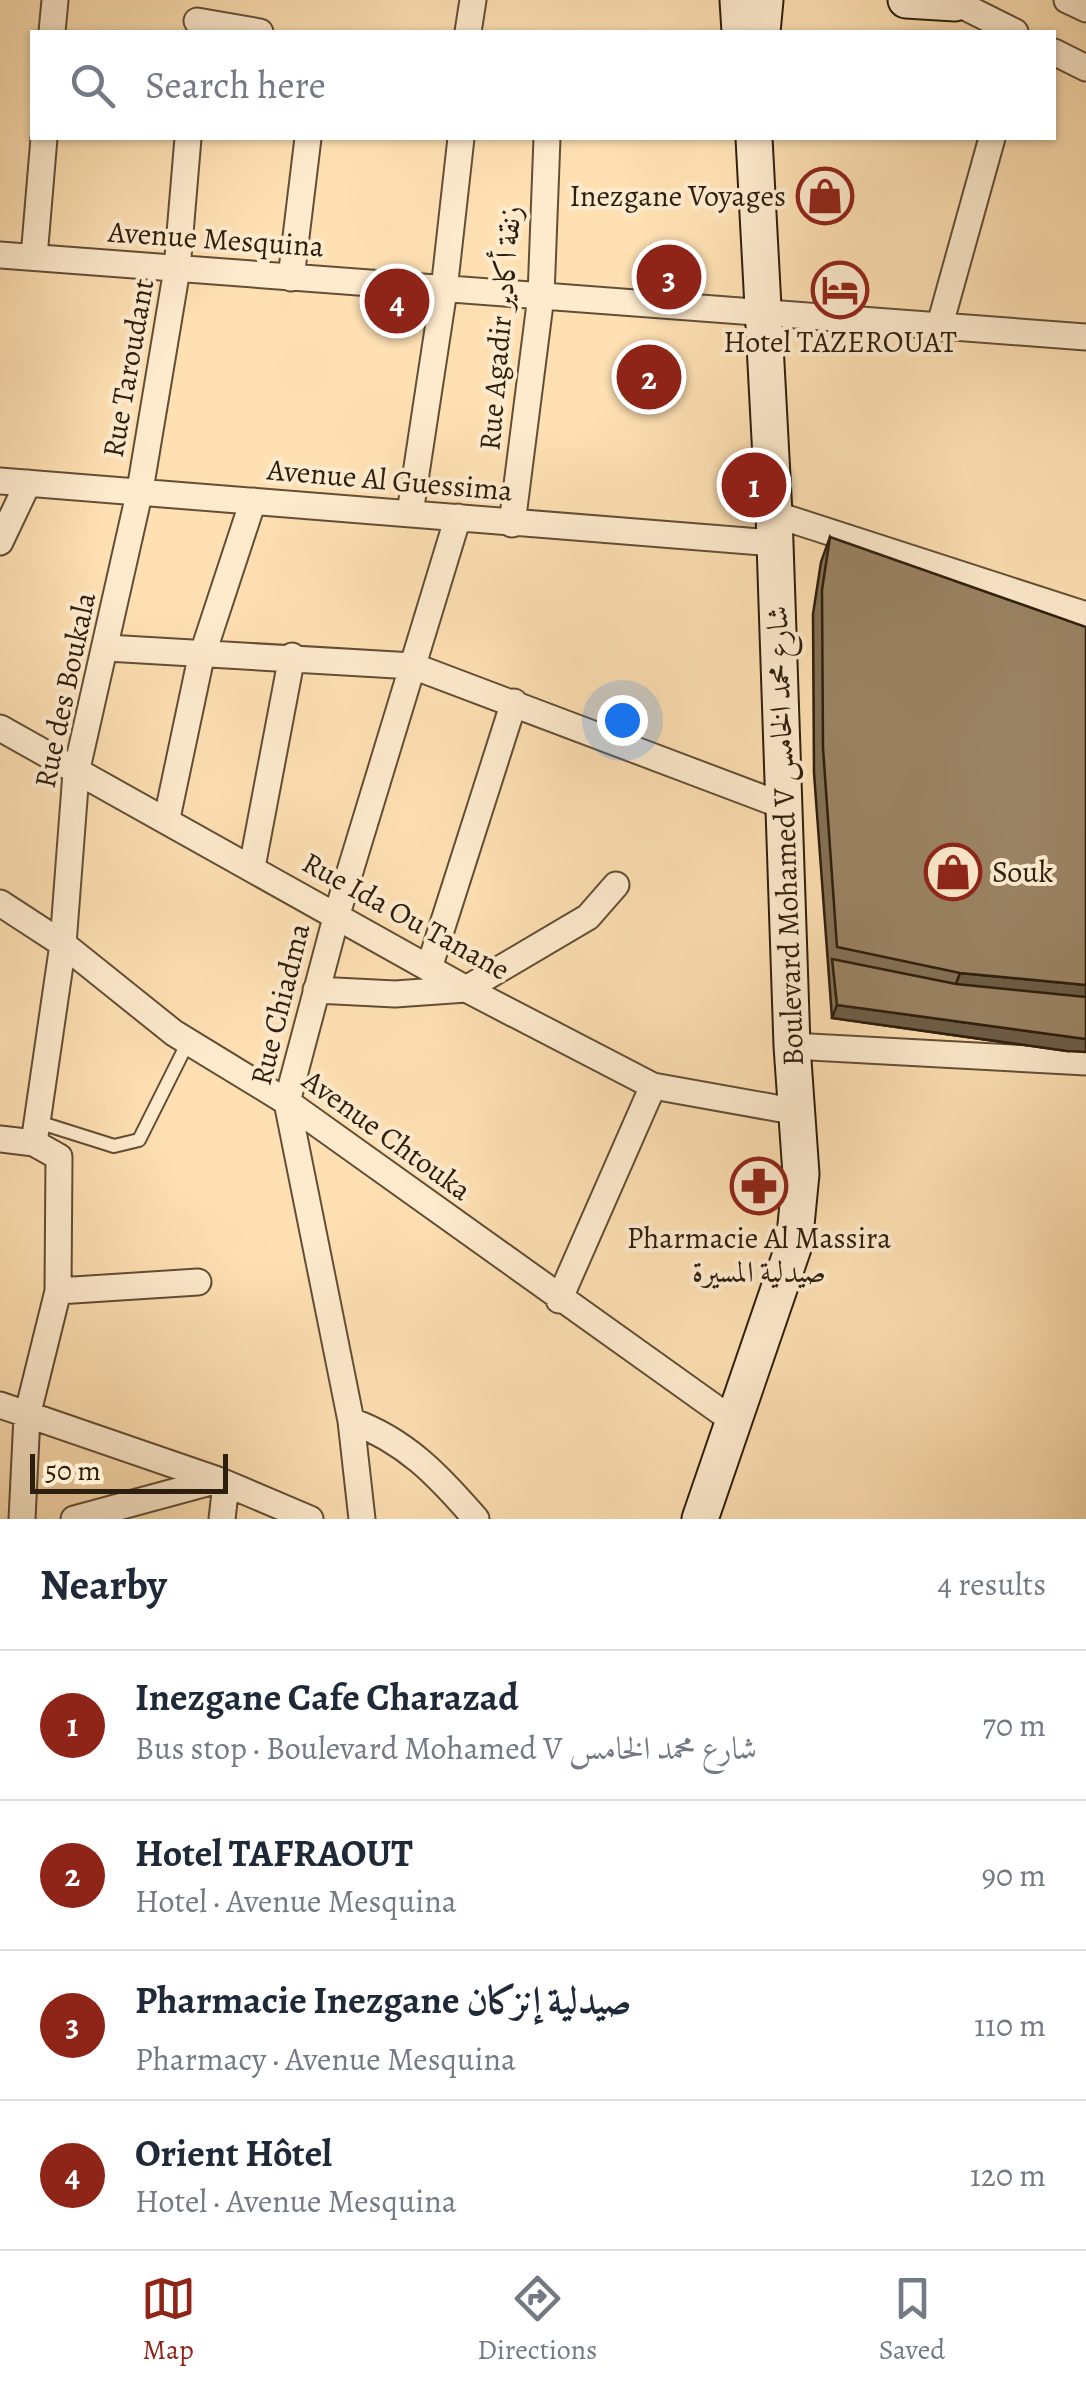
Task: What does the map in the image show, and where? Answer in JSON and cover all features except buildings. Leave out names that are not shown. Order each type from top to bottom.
[{"type":"street","points":[[52,30],[55,0]]},
{"type":"street","points":[[468,30],[472,0]]},
{"type":"street","points":[[906,0],[953,1],[1010,30]]},
{"type":"street","points":[[1067,0],[1086,9]]},
{"type":"street","points":[[197,18],[251,30]]},
{"type":"street","points":[[1056,53],[1086,68]]},
{"type":"street","points":[[34,257],[44,140]]},
{"type":"street","name":"Rue Taroudant","points":[[140,490],[177,269],[188,140]]},
{"type":"street","points":[[292,278],[308,140]]},
{"type":"street","points":[[410,513],[444,290],[461,140]]},
{"type":"street","name":"Rue Agadir زنقة أكادير","points":[[512,524],[541,296],[547,140]]},
{"type":"street","name":"Boulevard Mohamed V شارع محمد الخامس","points":[[700,1519],[794,1246],[801,1174],[781,805],[774,528],[754,140]]},
{"type":"street","points":[[939,328],[991,140]]},
{"type":"street","name":"Avenue Mesquina","points":[[0,254],[1086,337]]},
{"type":"street","name":"Avenue Al Guessima","points":[[0,482],[140,490],[512,524],[774,528],[1086,614]]},
{"type":"street","points":[[0,542],[28,483]]},
{"type":"street","name":"Rue des Boukala","points":[[36,1132],[63,944],[76,774],[140,490]]},
{"type":"street","points":[[167,818],[202,656],[253,501]]},
{"type":"street","name":"Rue Chiadma","points":[[362,1519],[351,1421],[287,1102],[337,914],[458,517]]},
{"type":"street","points":[[106,648],[413,666],[781,805]]},
{"type":"street","points":[[252,867],[292,656]]},
{"type":"street","points":[[429,968],[514,702]]},
{"type":"street","name":"Rue Ida Ou Tanane","points":[[0,728],[76,774],[167,818],[466,989],[653,1086],[798,1112]]},
{"type":"street","points":[[316,990],[395,994],[466,989],[588,917],[616,886]]},
{"type":"street","name":"Avenue Chtouka","points":[[0,904],[63,944],[188,1042],[287,1102],[559,1300],[736,1422]]},
{"type":"street","points":[[792,1046],[1086,1062]]},
{"type":"street","points":[[559,1300],[653,1086]]},
{"type":"street","points":[[0,1138],[36,1132],[59,1157],[58,1291],[27,1416],[22,1519]]},
{"type":"street","points":[[58,1291],[198,1282]]},
{"type":"street","points":[[0,1404],[222,1482],[310,1519]]},
{"type":"street","points":[[351,1421],[388,1434],[440,1477],[476,1519]]},
{"type":"street","points":[[74,1519],[222,1482]]},
{"type":"street","points":[[222,1482],[222,1519]]},
{"type":"lane","points":[[36,1132],[114,1146],[140,1140],[188,1042]]},
{"type":"place","name":"Inezgane Voyages","points":[[825,196]]},
{"type":"place","name":"Pharmacie Inezgane صيدلية إنزكان","points":[[669,277]]},
{"type":"place","name":"Hotel TAZEROUAT","points":[[840,290]]},
{"type":"place","name":"Orient Hôtel","points":[[397,301]]},
{"type":"place","name":"Hotel TAFRAOUT","points":[[649,377]]},
{"type":"place","name":"Inezgane Cafe Charazad","points":[[754,485]]},
{"type":"place","name":"Souk","points":[[953,872]]},
{"type":"place","name":"Pharmacie Al Massira صيدلية المسيرة","points":[[759,1186]]}]
